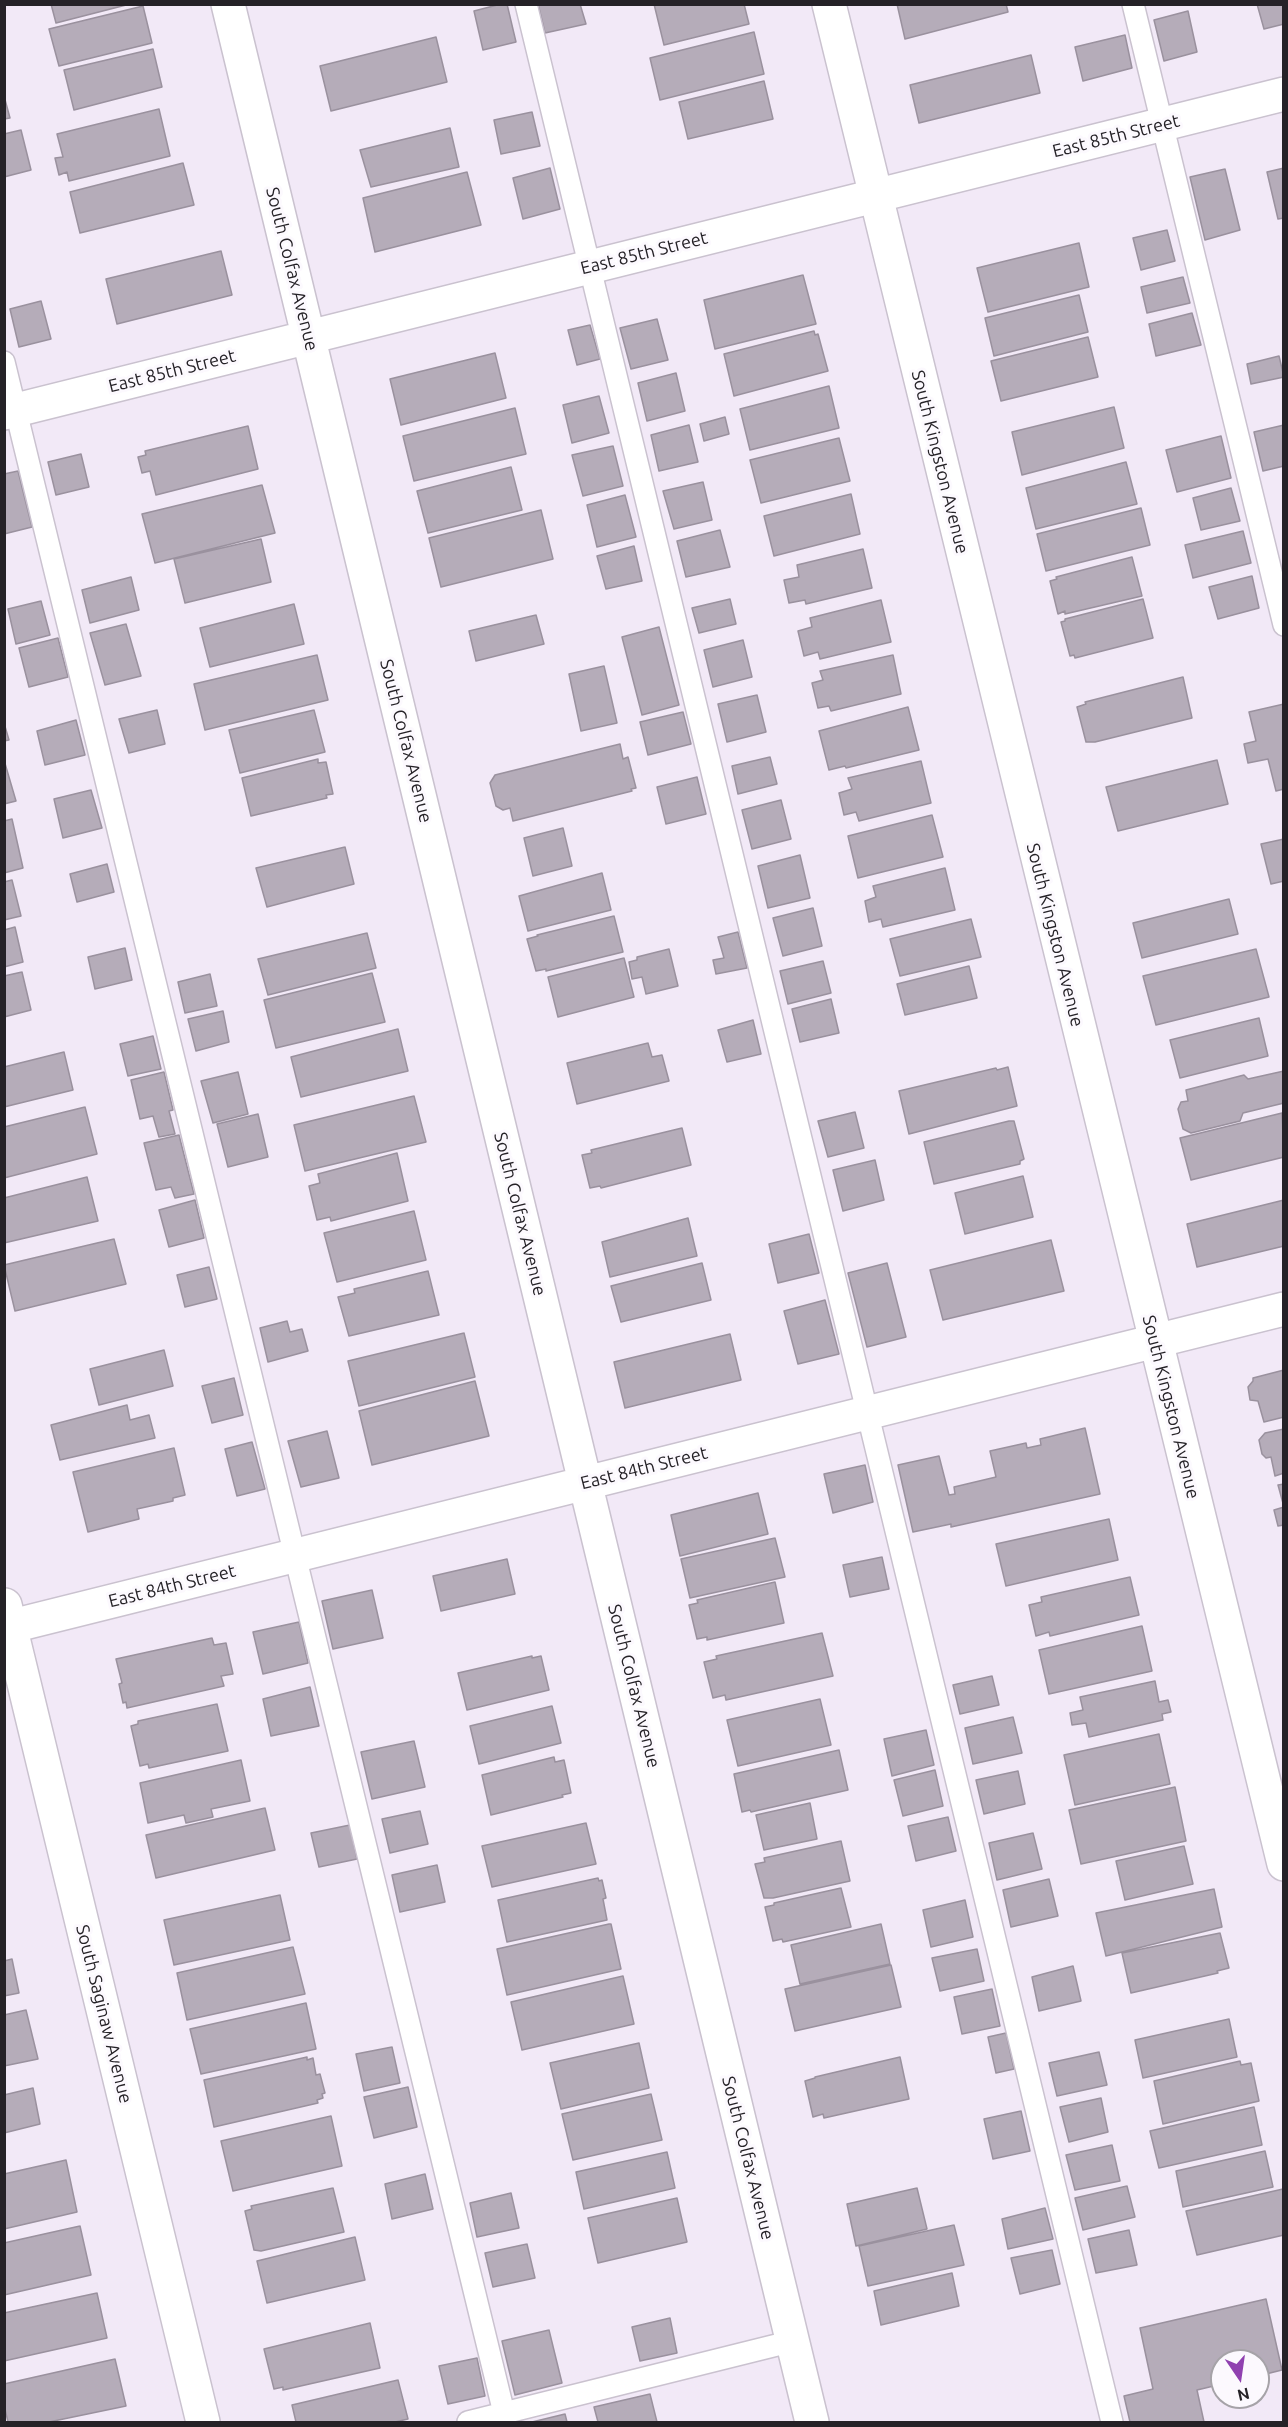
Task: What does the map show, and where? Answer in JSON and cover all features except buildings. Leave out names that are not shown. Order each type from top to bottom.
[{"type":"street","name":"South Colfax Avenue","points":[[228,4],[812,2422]]},
{"type":"street","name":"South Kingston Avenue","points":[[829,4],[1154,1341],[1284,1864]]},
{"type":"street","name":"East 85th Street","points":[[10,411],[1284,94]]},
{"type":"street","name":"East 84th Street","points":[[6,1620],[295,1556],[1284,1309]]},
{"type":"street","name":"South Saginaw Avenue","points":[[6,1620],[203,2422]]},
{"type":"lane","points":[[526,4],[1112,2422]]},
{"type":"lane","points":[[1133,4],[1284,625]]},
{"type":"lane","points":[[4,362],[10,411],[295,1556],[504,2413]]},
{"type":"lane","points":[[468,2422],[793,2341]]}]
